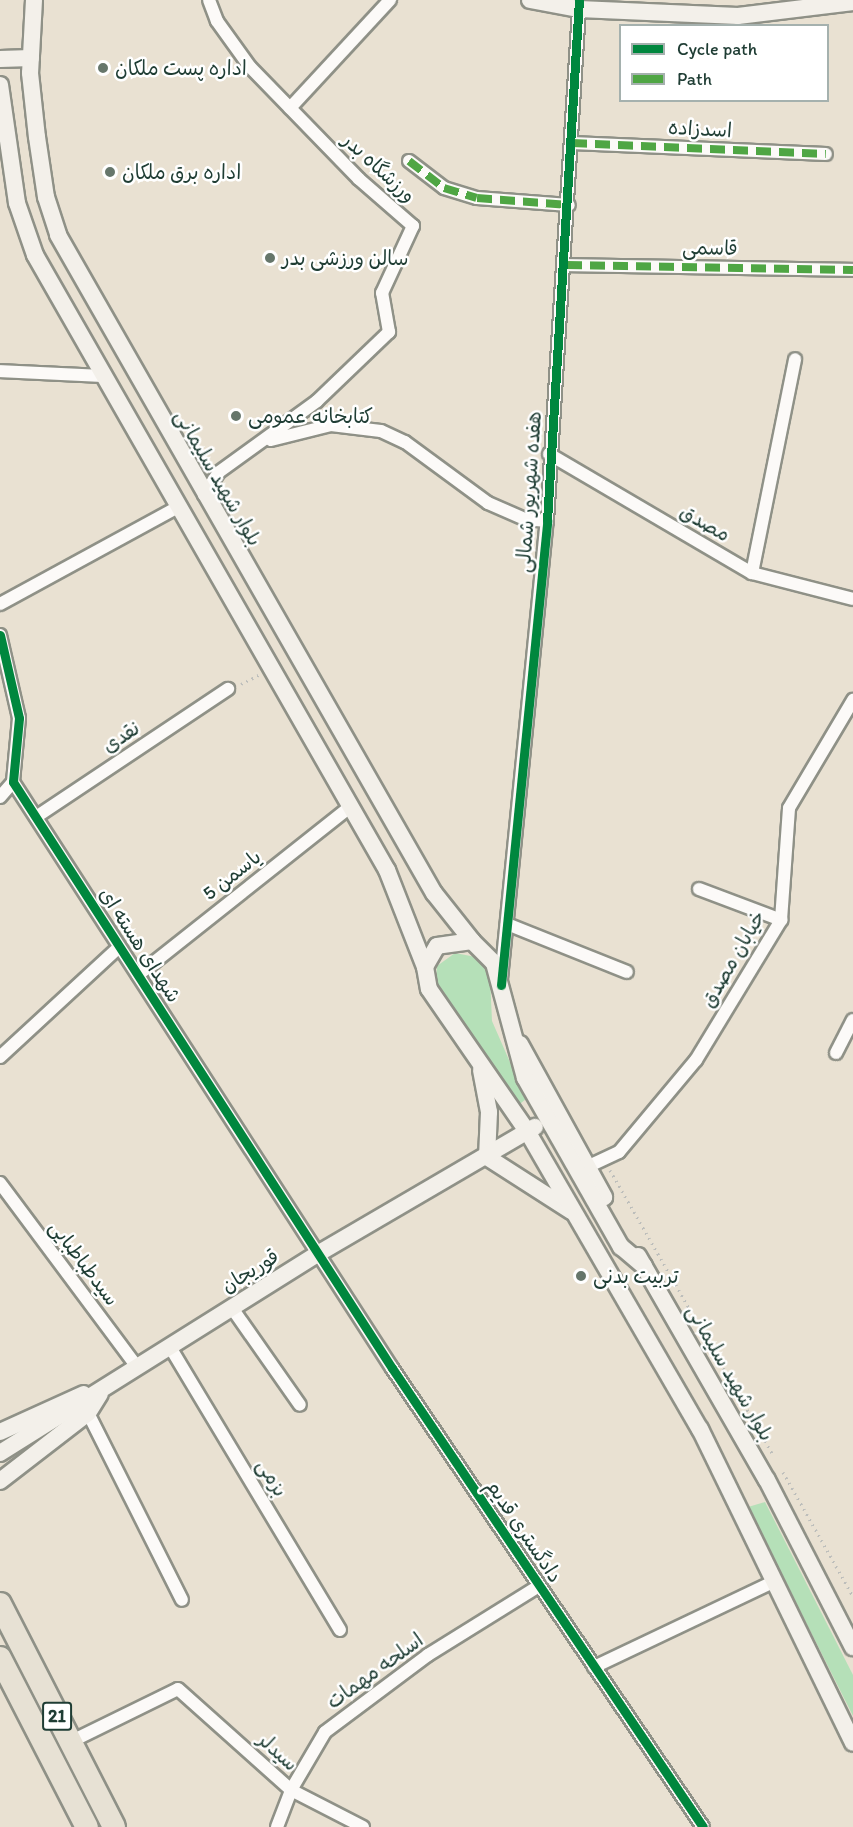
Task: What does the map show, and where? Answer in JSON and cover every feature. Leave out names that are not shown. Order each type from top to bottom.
[{"type":"highway","name":"21","points":[[0,1604],[114,1827]]},
{"type":"highway","name":"21","points":[[0,1658],[87,1827]]},
{"type":"main road","name":"بلوار شهید سلیمانی","points":[[34,0],[31,57],[45,197],[58,235],[204,495],[434,892],[471,941],[494,963],[512,1029],[597,1162],[644,1266],[767,1480],[853,1647]]},
{"type":"main road","points":[[530,0],[738,16],[853,2]]},
{"type":"main road","points":[[0,59],[31,57]]},
{"type":"main road","points":[[0,85],[3,142],[35,255],[102,376],[387,870],[425,967],[429,989],[527,1131],[700,1429],[853,1743]]},
{"type":"main road","points":[[425,967],[437,946],[471,941]]},
{"type":"main road","points":[[512,1029],[516,1057],[547,1122],[621,1246],[644,1266]]},
{"type":"main road","points":[[480,1064],[489,1112],[487,1157],[572,1212]]},
{"type":"main road","name":"قوریجان","points":[[0,1453],[318,1253],[487,1157],[527,1131],[547,1122]]},
{"type":"main road","points":[[0,1481],[88,1413],[104,1389]]},
{"type":"main road","points":[[0,1432],[60,1401],[104,1389]]},
{"type":"street","name":"ورزشگاه بدر","points":[[209,0],[217,21],[250,67],[413,226],[382,293],[389,332],[317,401],[267,441]]},
{"type":"street","points":[[290,108],[390,0]]},
{"type":"street","name":"هفده شهریور شمالی","points":[[501,985],[548,521],[549,454],[567,265],[579,4]]},
{"type":"street","name":"اسدزاده","points":[[572,142],[826,154]]},
{"type":"street","points":[[409,161],[444,188],[477,198],[569,205]]},
{"type":"street","name":"قاسمی","points":[[567,265],[853,270]]},
{"type":"street","points":[[752,573],[795,358]]},
{"type":"street","points":[[0,371],[102,376]]},
{"type":"street","points":[[204,495],[219,472],[267,441],[331,424],[381,431],[405,442],[488,503],[525,519],[548,521]]},
{"type":"street","name":"مصدق","points":[[549,454],[752,573],[853,599]]},
{"type":"street","points":[[0,604],[178,507]]},
{"type":"street","points":[[0,635],[19,718],[13,782],[0,797]]},
{"type":"street","name":"نقدی","points":[[36,817],[228,689]]},
{"type":"street","name":"خیابان مصدق","points":[[597,1162],[620,1152],[696,1059],[781,920],[789,808],[853,700]]},
{"type":"street","name":"شهدای هسته ای","points":[[13,782],[318,1253]]},
{"type":"street","name":"یاسمن 5","points":[[138,975],[351,806]]},
{"type":"street","points":[[699,889],[781,920]]},
{"type":"street","points":[[507,924],[627,972]]},
{"type":"street","points":[[0,1057],[119,947]]},
{"type":"street","points":[[836,1053],[853,1020]]},
{"type":"street","name":"سیدطباطبایی","points":[[0,1182],[137,1367]]},
{"type":"street","name":"دادگستری قدیم","points":[[318,1253],[539,1586],[703,1827]]},
{"type":"street","points":[[232,1308],[300,1405]]},
{"type":"street","name":"بزمی","points":[[170,1347],[340,1630]]},
{"type":"street","points":[[88,1413],[182,1600]]},
{"type":"street","points":[[594,1667],[775,1581]]},
{"type":"street","name":"اسلحه مهمات","points":[[278,1827],[291,1790],[325,1732],[428,1655],[539,1586]]},
{"type":"street","name":"سیدلر","points":[[70,1742],[178,1689],[291,1790],[363,1827]]},
{"type":"path","points":[[228,689],[272,669]]},
{"type":"path","points":[[597,1162],[775,1458]]},
{"type":"path","points":[[780,1468],[853,1596]]},
{"type":"green space","points":[[455,953],[481,958],[490,977],[492,1021],[526,1099],[516,1107],[457,1013],[435,988],[437,966]]},
{"type":"green space","points":[[765,1502],[853,1675],[853,1716],[748,1507]]},
{"type":"marked path","points":[[572,143],[826,154]]},
{"type":"marked path","points":[[409,161],[444,188],[477,198],[569,205]]},
{"type":"marked path","points":[[567,265],[853,270]]},
{"type":"cycle path","points":[[501,985],[547,521],[579,0]]},
{"type":"cycle path","points":[[0,635],[19,718],[13,782],[392,1368],[703,1827]]},
{"type":"place","name":"اداره پست ملکان","points":[[103,68]]},
{"type":"place","name":"اداره برق ملکان","points":[[110,172]]},
{"type":"place","name":"سالن ورزشی بدر","points":[[270,258]]},
{"type":"place","name":"کتابخانه عمومی","points":[[236,416]]},
{"type":"place","name":"تربیت بدنی","points":[[581,1276]]}]
